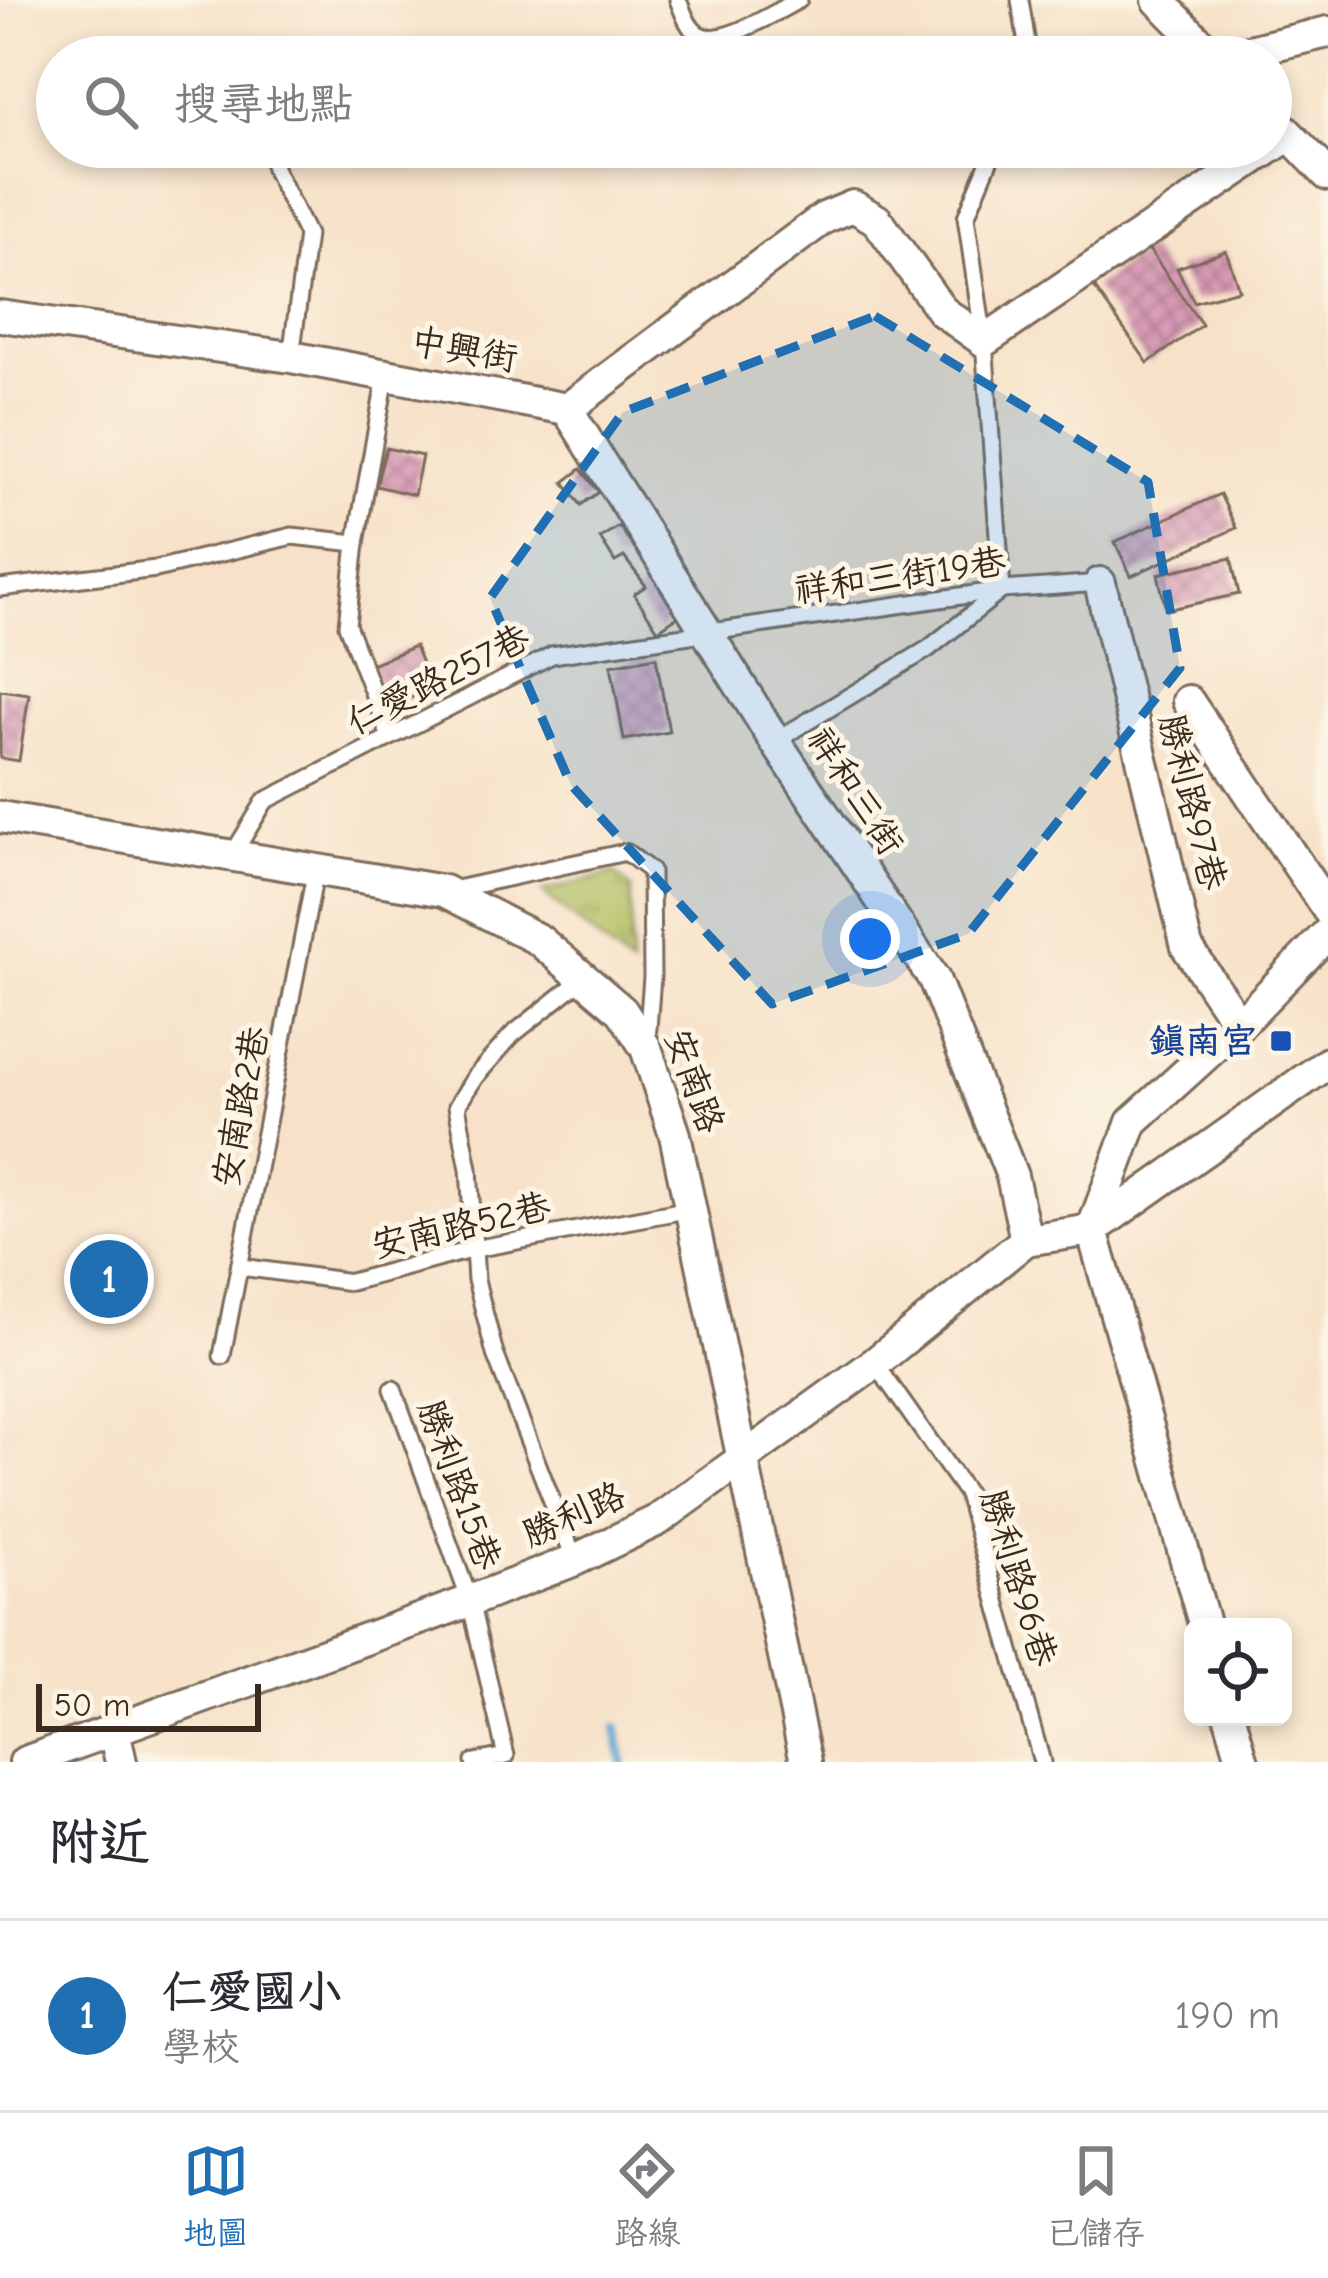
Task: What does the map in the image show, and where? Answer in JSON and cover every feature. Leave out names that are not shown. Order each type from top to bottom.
[{"type":"street","points":[[1158,0],[1193,36]]},
{"type":"street","points":[[1292,41],[1328,32]]},
{"type":"street","points":[[1292,138],[1328,175]]},
{"type":"street","points":[[566,409],[824,218],[853,206],[877,220],[942,311],[984,340],[1221,168]]},
{"type":"street","name":"中興街","points":[[0,316],[291,357],[566,409]]},
{"type":"street","name":"祥和三街","points":[[566,409],[776,741],[934,979],[1012,1176],[1026,1240]]},
{"type":"street","name":"勝利路97巷","points":[[1100,583],[1187,947],[1239,1025]]},
{"type":"street","points":[[1188,701],[1328,910]]},
{"type":"street","name":"安南路","points":[[0,817],[444,891],[539,940],[586,976],[622,1012],[646,1048],[676,1135],[806,1762]]},
{"type":"street","points":[[1202,1618],[1092,1230],[1132,1122],[1239,1025],[1328,933]]},
{"type":"street","points":[[1026,1240],[1092,1230],[1328,1063]]},
{"type":"street","name":"勝利路","points":[[25,1762],[470,1601],[575,1560],[658,1520],[875,1363],[1026,1240]]},
{"type":"street","points":[[1233,1726],[1243,1762]]},
{"type":"street","points":[[114,1730],[121,1762]]},
{"type":"lane","points":[[677,0],[692,31],[701,36]]},
{"type":"lane","points":[[727,36],[799,0]]},
{"type":"lane","points":[[1020,0],[1027,36]]},
{"type":"lane","points":[[274,168],[307,235],[291,357]]},
{"type":"lane","points":[[776,741],[928,649],[1002,590],[984,340],[966,217],[986,168]]},
{"type":"lane","points":[[386,376],[356,543],[347,625],[390,737]]},
{"type":"lane","points":[[0,588],[156,569],[292,536],[356,543]]},
{"type":"lane","name":"祥和三街19巷","points":[[709,634],[1002,590],[1100,583]]},
{"type":"lane","name":"仁愛路257巷","points":[[233,854],[265,801],[552,655],[709,634]]},
{"type":"lane","points":[[444,891],[626,852],[651,871],[652,976],[646,1048]]},
{"type":"lane","name":"安南路2巷","points":[[222,1356],[316,869]]},
{"type":"lane","points":[[575,1560],[495,1354],[476,1280],[469,1168],[458,1106],[475,1077],[512,1035],[586,976]]},
{"type":"lane","name":"安南路52巷","points":[[241,1268],[350,1282],[474,1249],[693,1209]]},
{"type":"lane","name":"勝利路96巷","points":[[875,1363],[967,1494],[1042,1762]]},
{"type":"lane","name":"勝利路15巷","points":[[392,1389],[470,1601],[506,1756],[474,1762]]},
{"type":"highlighted area","points":[[875,316],[1148,482],[1180,668],[968,934],[772,1004],[571,785],[490,598],[623,412]]},
{"type":"green space","points":[[615,873],[631,889],[631,967],[542,892]]},
{"type":"building","points":[[1148,248],[1202,325],[1148,363],[1094,287]]},
{"type":"building","points":[[1226,251],[1239,290],[1194,302],[1177,268]]},
{"type":"building","points":[[386,448],[422,456],[414,495],[376,486]]},
{"type":"building","points":[[581,469],[599,492],[581,505],[564,482]]},
{"type":"building","points":[[1220,494],[1236,528],[1131,576],[1115,542]]},
{"type":"building","points":[[619,526],[680,615],[658,630],[634,594],[646,586],[624,557],[615,562],[600,538]]},
{"type":"building","points":[[1231,558],[1239,594],[1166,610],[1158,574]]},
{"type":"building","points":[[415,646],[432,689],[387,707],[369,665]]},
{"type":"building","points":[[656,657],[669,732],[624,740],[611,665]]},
{"type":"building","points":[[0,690],[29,694],[19,761],[0,758]]},
{"type":"waterway","points":[[617,1728],[623,1762]]},
{"type":"place","name":"鎮南宮","points":[[1281,1041]]},
{"type":"place","name":"仁愛國小","points":[[109,1279]]}]
